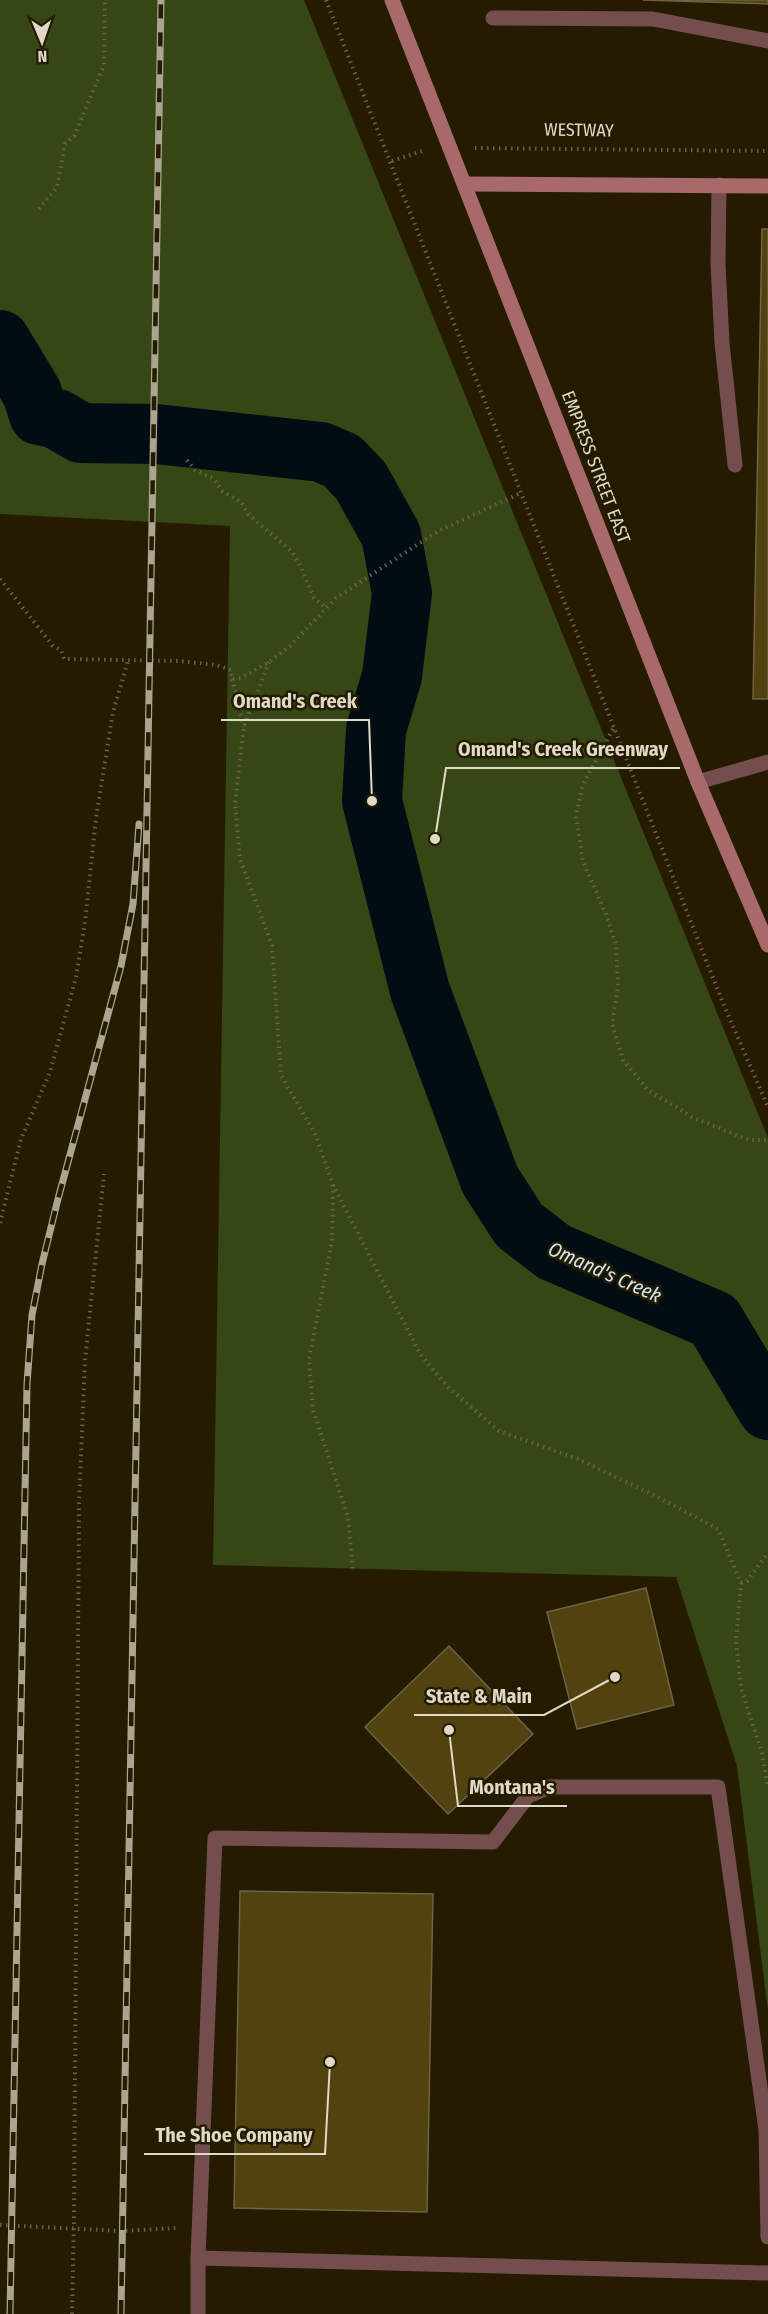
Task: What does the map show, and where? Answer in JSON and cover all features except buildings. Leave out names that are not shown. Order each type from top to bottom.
[{"type":"main road","name":"EMPRESS STREET EAST","points":[[392,0],[452,148],[698,782],[768,945]]},
{"type":"main road","points":[[465,184],[768,186]]},
{"type":"lane","points":[[494,18],[653,19],[768,41]]},
{"type":"lane","points":[[719,185],[718,264],[722,343],[735,465]]},
{"type":"lane","points":[[698,782],[768,762]]},
{"type":"lane","points":[[198,2314],[199,2226],[215,1838],[494,1842],[528,1796],[549,1787],[718,1787],[766,2130],[768,2237]]},
{"type":"lane","points":[[198,2258],[768,2273]]},
{"type":"path","points":[[39,209],[57,187],[65,144],[74,136],[104,65],[105,0]]},
{"type":"path","points":[[326,0],[392,161],[613,729],[723,1003],[768,1107]]},
{"type":"path","name":"WESTWAY","points":[[392,161],[419,152],[452,148],[768,151]]},
{"type":"path","points":[[187,460],[195,470],[214,479],[222,491],[240,502],[248,514],[292,552],[314,598],[325,607]]},
{"type":"path","points":[[232,679],[241,678],[269,662],[290,646],[336,598],[438,531],[521,493]]},
{"type":"path","points":[[0,579],[53,646],[61,650],[64,658],[179,661],[216,665],[231,670],[244,726]]},
{"type":"path","points":[[0,1223],[21,1138],[50,1072],[76,977],[85,922],[96,818],[113,712],[128,661]]},
{"type":"path","points":[[269,662],[244,726],[235,803],[240,859],[272,945],[281,1075],[316,1137],[333,1185],[420,1354],[448,1387],[499,1431],[578,1459],[718,1529],[741,1584],[736,1640],[741,1688],[762,1753],[768,1788]]},
{"type":"path","points":[[613,729],[583,784],[576,816],[583,862],[606,914],[616,945],[618,986],[612,1024],[623,1060],[649,1090],[694,1118],[749,1140],[768,1140]]},
{"type":"path","points":[[72,2314],[79,1505],[85,1360],[104,1174]]},
{"type":"path","points":[[333,1185],[332,1241],[309,1360],[313,1410],[348,1517],[353,1570]]},
{"type":"path","points":[[741,1584],[747,1581],[768,1553]]},
{"type":"path","points":[[0,2225],[122,2231],[199,2226]]},
{"type":"green space","points":[[0,0],[304,0],[768,1138],[768,2011],[737,1766],[676,1577],[213,1565],[230,526],[0,514]]},
{"type":"waterway","name":"Omand's Creek","points":[[0,340],[32,393],[39,415],[57,419],[81,433],[156,434],[321,452],[342,461],[361,481],[391,535],[402,593],[392,676],[376,730],[372,801],[420,991],[490,1180],[519,1225],[554,1252],[714,1320],[768,1410]]},
{"type":"railway","points":[[121,2314],[161,0]]},
{"type":"railway","points":[[10,2314],[27,1384],[32,1315],[58,1199],[121,966],[133,904],[139,824]]},
{"type":"place","name":"Omand's Creek","points":[[372,801]]},
{"type":"place","name":"Omand's Creek Greenway","points":[[435,839]]},
{"type":"place","name":"State & Main","points":[[615,1677]]},
{"type":"place","name":"Montana's","points":[[449,1730]]},
{"type":"place","name":"The Shoe Company","points":[[330,2062]]}]
